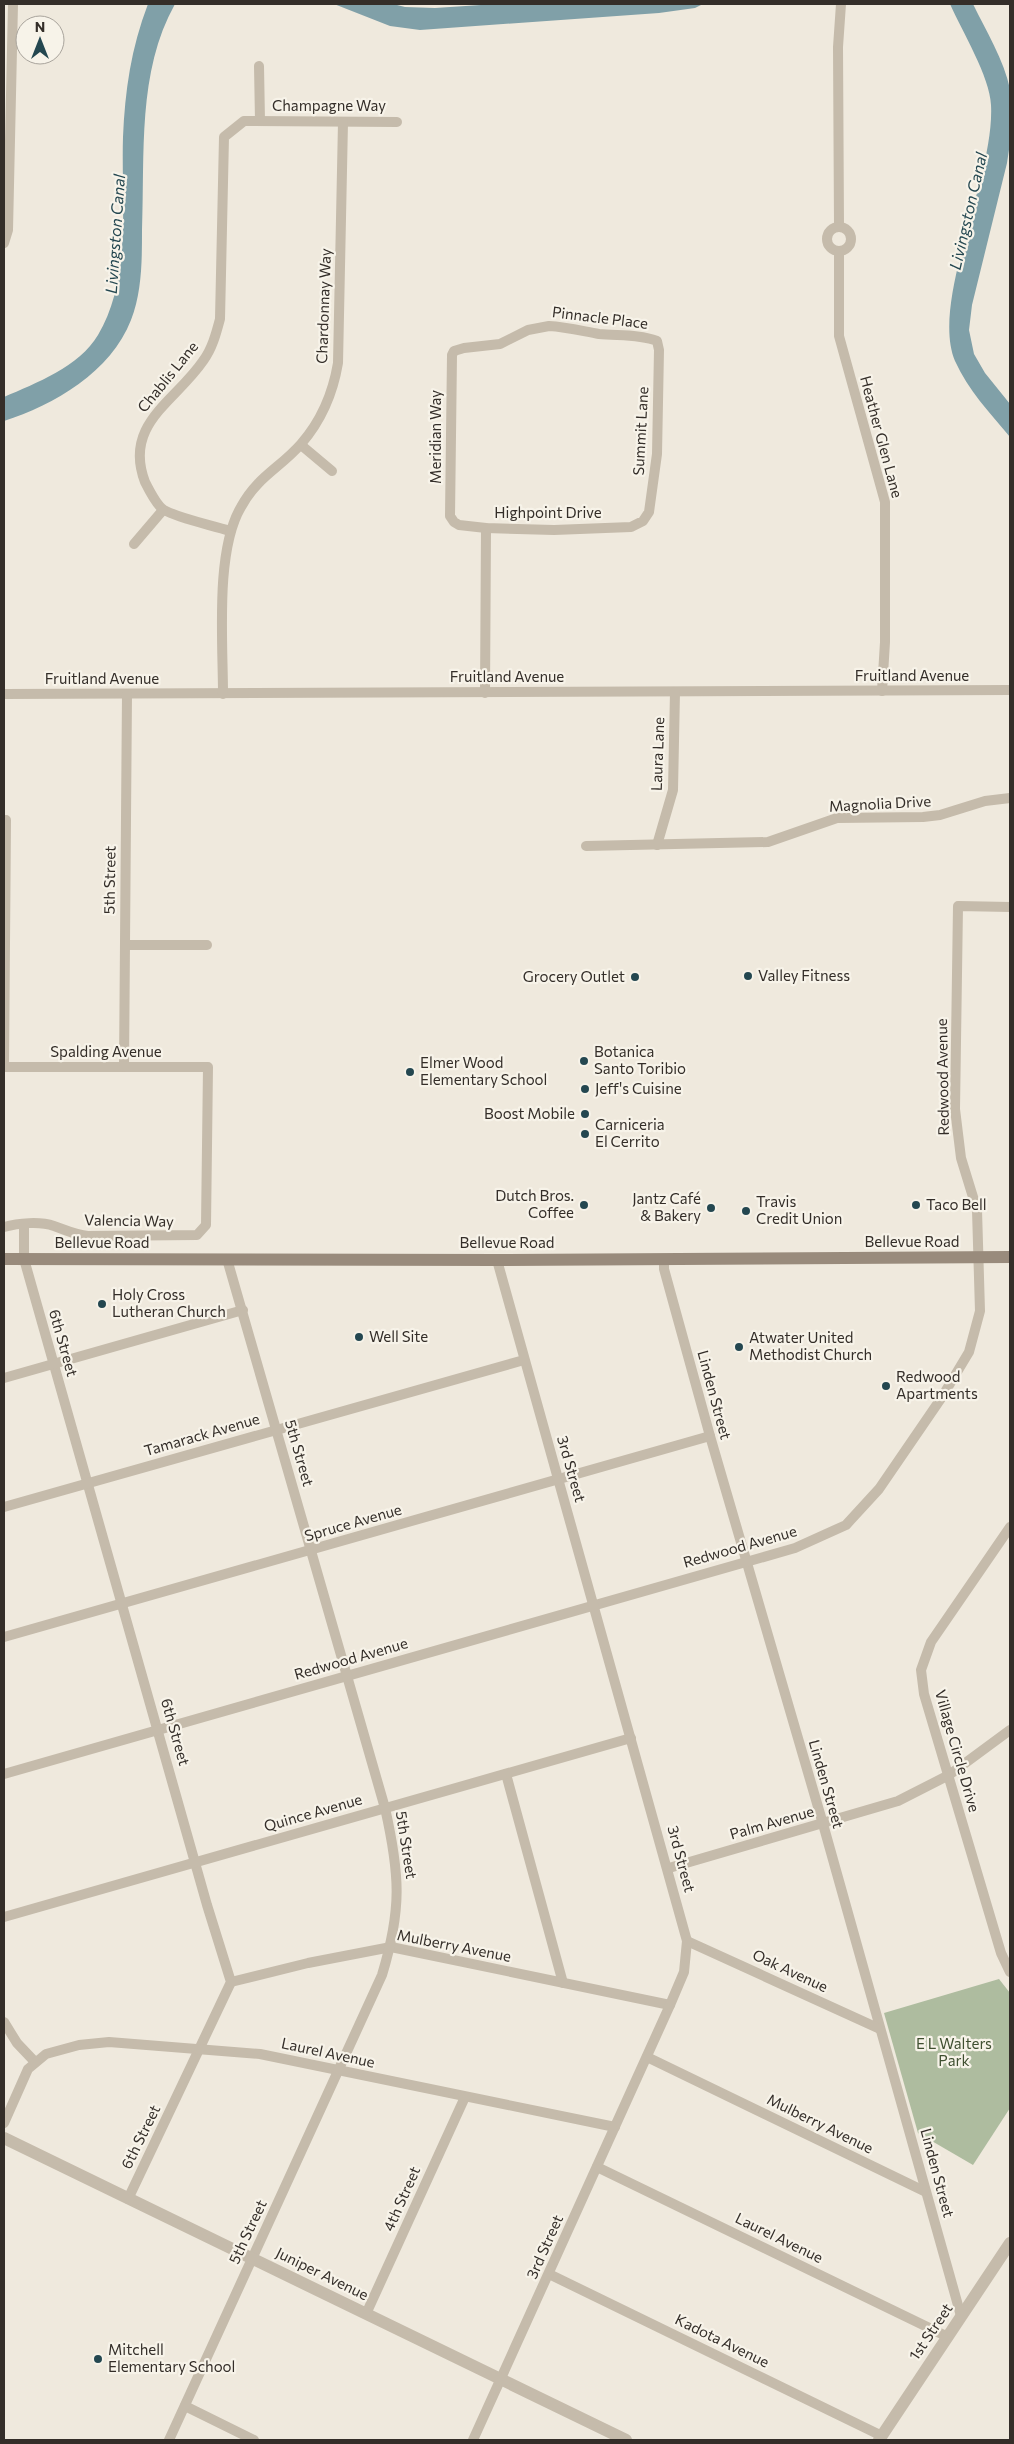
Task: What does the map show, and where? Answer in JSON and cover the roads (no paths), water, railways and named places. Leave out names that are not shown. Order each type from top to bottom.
[{"type":"main road","name":"Bellevue Road","points":[[4,1259],[1010,1258]]},
{"type":"street","points":[[4,243],[8,230],[13,4]]},
{"type":"street","points":[[839,252],[847,249],[851,244],[852,236],[848,230],[839,226],[838,47],[841,4]]},
{"type":"street","points":[[259,66],[260,121]]},
{"type":"street","name":"Chablis Lane","points":[[163,510],[148,489],[141,470],[139,449],[143,433],[156,413],[203,362],[213,343],[220,319],[224,137],[244,121],[260,121]]},
{"type":"street","name":"Champagne Way","points":[[260,121],[397,122]]},
{"type":"street","name":"Chardonnay Way","points":[[223,694],[224,560],[230,531],[240,508],[254,485],[300,445],[322,416],[335,381],[338,363],[343,122]]},
{"type":"street","name":"Heather Glen Lane","points":[[839,226],[831,229],[827,238],[829,247],[839,252],[839,336],[885,502],[885,642],[882,691]]},
{"type":"street","name":"Pinnacle Place","points":[[454,351],[500,344],[528,330],[549,326],[571,327],[597,334],[648,337],[657,341]]},
{"type":"street","name":"Summit Lane","points":[[643,521],[649,512],[657,454],[659,350],[657,341]]},
{"type":"street","name":"Meridian Way","points":[[454,351],[452,354],[450,452],[450,516],[454,522]]},
{"type":"street","points":[[300,445],[332,472]]},
{"type":"street","points":[[134,544],[163,510],[230,531]]},
{"type":"street","name":"Highpoint Drive","points":[[454,522],[486,528],[554,530],[631,527],[643,521]]},
{"type":"street","points":[[485,693],[486,528]]},
{"type":"street","name":"Fruitland Avenue","points":[[4,694],[1010,690]]},
{"type":"street","name":"Laura Lane","points":[[658,845],[673,790],[675,692]]},
{"type":"street","name":"5th Street","points":[[124,1067],[127,694]]},
{"type":"street","name":"Magnolia Drive","points":[[586,846],[768,842],[837,818],[923,817],[940,815],[985,801],[1010,798]]},
{"type":"street","points":[[4,1067],[5,820]]},
{"type":"street","name":"Redwood Avenue","points":[[4,1774],[158,1728],[348,1676],[795,1548],[846,1525],[880,1489],[942,1396],[969,1352],[980,1311],[977,1210],[961,1158],[955,1109],[958,906],[1010,907]]},
{"type":"street","points":[[124,945],[207,945]]},
{"type":"street","name":"Spalding Avenue","points":[[4,1067],[208,1067],[206,1225],[197,1235]]},
{"type":"street","name":"Valencia Way","points":[[4,1226],[24,1224],[53,1226],[71,1234],[88,1236],[197,1235]]},
{"type":"street","name":"6th Street","points":[[24,1224],[24,1259],[195,1862],[232,1982],[128,2199]]},
{"type":"street","name":"5th Street","points":[[169,2440],[376,1990],[391,1947],[398,1890],[396,1854],[385,1808],[228,1258]]},
{"type":"street","name":"Linden Street","points":[[664,1259],[664,1269],[710,1436],[823,1824],[961,2316]]},
{"type":"street","name":"3rd Street","points":[[473,2440],[670,2005],[684,1972],[687,1941],[669,1868],[497,1260]]},
{"type":"street","points":[[4,1378],[243,1310]]},
{"type":"street","name":"Tamarack Avenue","points":[[4,1507],[524,1360]]},
{"type":"street","name":"Spruce Avenue","points":[[4,1637],[710,1436]]},
{"type":"street","name":"Village Circle Drive","points":[[1010,1527],[930,1642],[921,1670],[924,1694],[1001,1953],[1010,1972]]},
{"type":"street","name":"Palm Avenue","points":[[669,1868],[898,1801],[948,1775],[1010,1730]]},
{"type":"street","name":"Quince Avenue","points":[[4,1917],[631,1738]]},
{"type":"street","points":[[506,1774],[563,1983]]},
{"type":"street","name":"Oak Avenue","points":[[687,1941],[880,2029]]},
{"type":"street","name":"Mulberry Avenue","points":[[232,1982],[308,1963],[391,1947],[670,2005]]},
{"type":"street","points":[[4,2022],[18,2043],[35,2062],[28,2069],[4,2123]]},
{"type":"street","name":"Laurel Avenue","points":[[35,2062],[46,2054],[79,2045],[109,2042],[260,2054],[616,2127]]},
{"type":"street","name":"Mulberry Avenue","points":[[647,2057],[926,2192]]},
{"type":"street","name":"4th Street","points":[[366,2314],[466,2097]]},
{"type":"street","name":"Juniper Avenue","points":[[4,2138],[626,2440]]},
{"type":"street","name":"Laurel Avenue","points":[[597,2167],[948,2337]]},
{"type":"street","name":"1st Street","points":[[881,2438],[1010,2243]]},
{"type":"street","name":"Kadota Avenue","points":[[549,2274],[881,2438]]},
{"type":"street","points":[[185,2406],[254,2440]]},
{"type":"water","points":[[148,4],[175,4],[163,30],[154,57],[145,114],[141,276],[135,309],[122,339],[95,371],[61,396],[42,406],[4,421],[4,397],[56,373],[80,356],[98,335],[109,313],[116,289],[122,239],[123,137],[127,86],[137,37]]},
{"type":"water","points":[[334,4],[393,4],[405,7],[435,8],[496,4],[703,4],[695,8],[659,13],[420,30],[390,26]]},
{"type":"water","points":[[950,4],[973,4],[999,56],[1010,89],[1012,126],[1007,163],[972,305],[969,330],[974,354],[985,373],[1010,404],[1010,437],[980,401],[960,372],[955,361],[950,336],[951,306],[956,273],[984,167],[990,134],[991,105],[981,68]]},
{"type":"place","name":"Valley Fitness","points":[[748,976]]},
{"type":"place","name":"Grocery Outlet","points":[[635,977]]},
{"type":"place","name":"Botanica Santo Toribio","points":[[584,1061]]},
{"type":"place","name":"Elmer Wood Elementary School","points":[[410,1072]]},
{"type":"place","name":"Jeff's Cuisine","points":[[585,1089]]},
{"type":"place","name":"Boost Mobile","points":[[585,1114]]},
{"type":"place","name":"Carniceria El Cerrito","points":[[585,1134]]},
{"type":"place","name":"Dutch Bros. Coffee","points":[[584,1205]]},
{"type":"place","name":"Taco Bell","points":[[916,1205]]},
{"type":"place","name":"Jantz Café & Bakery","points":[[711,1208]]},
{"type":"place","name":"Travis Credit Union","points":[[746,1211]]},
{"type":"place","name":"Holy Cross Lutheran Church","points":[[102,1304]]},
{"type":"place","name":"Well Site","points":[[359,1337]]},
{"type":"place","name":"Atwater United Methodist Church","points":[[739,1347]]},
{"type":"place","name":"Redwood Apartments","points":[[886,1386]]},
{"type":"place","name":"Mitchell Elementary School","points":[[98,2359]]},
{"type":"water label","name":"Livingston Canal","points":[[968,211]]},
{"type":"water label","name":"Livingston Canal","points":[[115,234]]},
{"type":"park label","name":"E L Walters Park","points":[[954,2052]]}]
